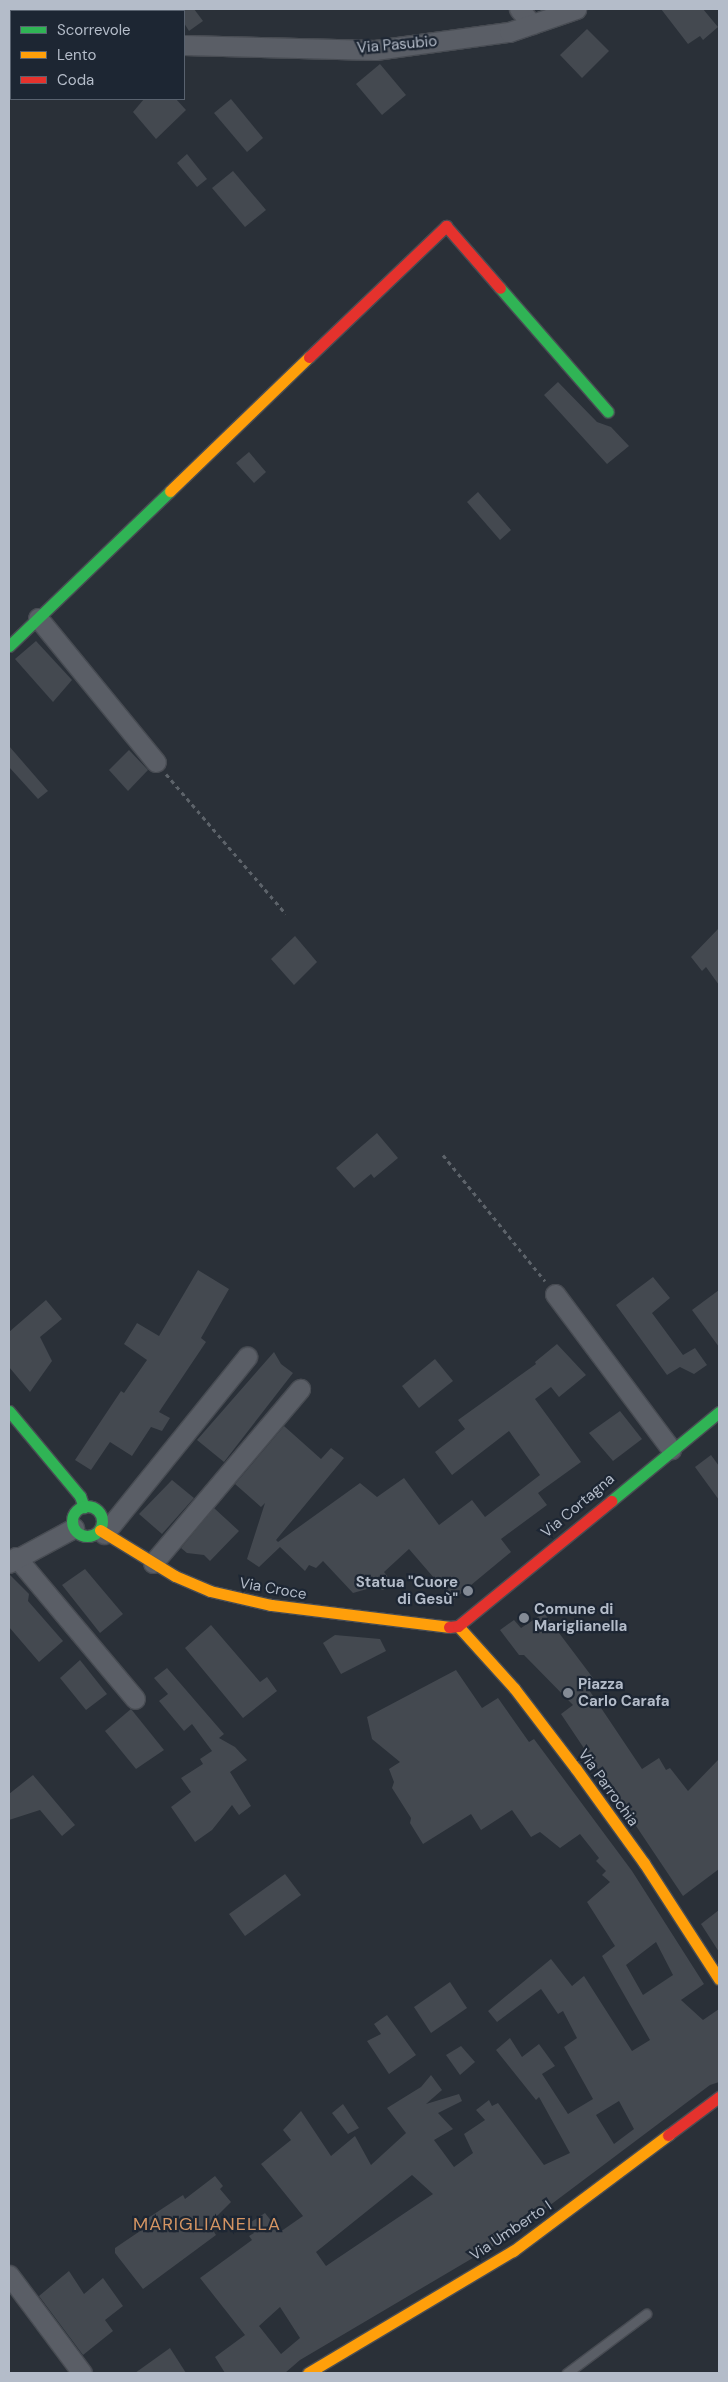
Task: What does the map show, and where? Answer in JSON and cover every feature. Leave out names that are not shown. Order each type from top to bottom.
[{"type":"street","points":[[519,9],[532,24]]},
{"type":"street","name":"Via Pasubio","points":[[185,45],[375,50],[509,32],[576,9]]},
{"type":"street","points":[[9,646],[446,226],[608,412]]},
{"type":"street","points":[[38,618],[156,762]]},
{"type":"street","points":[[555,1294],[671,1449]]},
{"type":"street","points":[[74,1528],[86,1536],[102,1532],[247,1357]]},
{"type":"street","points":[[153,1563],[300,1389]]},
{"type":"street","points":[[9,1411],[80,1496],[84,1506]]},
{"type":"street","name":"Via Cortagna","points":[[458,1626],[671,1449],[718,1414]]},
{"type":"street","points":[[74,1528],[74,1514],[84,1506],[93,1507],[100,1513],[102,1532]]},
{"type":"street","points":[[74,1528],[13,1560],[135,1699]]},
{"type":"street","name":"Via Croce","points":[[102,1532],[153,1563],[210,1591],[240,1599],[430,1627],[458,1626]]},
{"type":"street","name":"Via Parrochia","points":[[458,1626],[514,1688],[576,1769],[644,1862],[719,1979]]},
{"type":"street","name":"Via Umberto I","points":[[308,2373],[513,2251],[719,2097]]},
{"type":"street","points":[[9,2275],[82,2373]]},
{"type":"lane","points":[[567,2373],[646,2314]]},
{"type":"path","points":[[156,762],[286,914]]},
{"type":"path","points":[[443,1155],[555,1294]]},
{"type":"building","points":[[194,9],[203,21],[189,31],[185,25],[184,10]]},
{"type":"building","points":[[661,9],[703,9],[718,27],[703,40],[700,36],[688,44]]},
{"type":"building","points":[[587,29],[609,51],[582,78],[560,55]]},
{"type":"building","points":[[380,64],[406,95],[382,115],[356,84]]},
{"type":"building","points":[[231,99],[263,138],[247,152],[214,113]]},
{"type":"building","points":[[143,100],[177,100],[186,110],[156,139],[133,112]]},
{"type":"building","points":[[187,154],[207,179],[197,187],[177,163]]},
{"type":"building","points":[[233,171],[266,210],[245,227],[212,188]]},
{"type":"building","points":[[558,382],[597,422],[611,427],[629,446],[607,464],[544,395]]},
{"type":"building","points":[[249,452],[266,472],[254,483],[236,463]]},
{"type":"building","points":[[478,492],[511,530],[500,540],[467,502]]},
{"type":"building","points":[[36,641],[72,680],[53,702],[15,659]]},
{"type":"building","points":[[9,746],[48,791],[38,799],[9,767]]},
{"type":"building","points":[[129,750],[148,770],[128,791],[109,770]]},
{"type":"building","points":[[719,928],[719,985],[706,967],[702,971],[691,957]]},
{"type":"building","points":[[295,936],[317,962],[294,985],[271,959]]},
{"type":"building","points":[[377,1133],[398,1158],[374,1178],[371,1174],[354,1188],[336,1168]]},
{"type":"building","points":[[198,1270],[229,1289],[201,1338],[206,1342],[159,1412],[170,1418],[162,1431],[151,1427],[132,1456],[110,1442],[91,1470],[75,1460],[121,1391],[124,1393],[147,1360],[124,1344],[137,1323],[159,1336]]},
{"type":"building","points":[[653,1277],[670,1298],[652,1313],[683,1355],[695,1348],[707,1365],[694,1374],[680,1367],[667,1375],[616,1305]]},
{"type":"building","points":[[719,1290],[719,1347],[692,1310]]},
{"type":"building","points":[[46,1300],[62,1319],[40,1337],[52,1361],[30,1392],[9,1367],[9,1332]]},
{"type":"building","points":[[557,1344],[586,1375],[559,1397],[551,1387],[535,1399],[581,1462],[538,1493],[547,1505],[501,1539],[511,1552],[453,1600],[409,1549],[384,1572],[392,1582],[383,1590],[374,1587],[353,1593],[323,1561],[316,1568],[309,1565],[305,1571],[280,1547],[259,1567],[247,1559],[265,1503],[261,1507],[235,1484],[284,1426],[321,1459],[331,1448],[344,1458],[276,1540],[278,1542],[360,1483],[377,1497],[404,1478],[439,1525],[472,1500],[485,1517],[540,1475],[509,1431],[452,1475],[435,1452],[465,1429],[458,1420],[536,1364],[535,1362]]},
{"type":"building","points":[[274,1352],[281,1364],[293,1373],[224,1462],[197,1440]]},
{"type":"building","points":[[435,1359],[453,1381],[419,1408],[402,1386]]},
{"type":"building","points":[[620,1411],[642,1439],[613,1461],[589,1433]]},
{"type":"building","points":[[711,1455],[719,1466],[719,1500],[695,1467]]},
{"type":"building","points":[[172,1480],[194,1498],[162,1534],[139,1514]]},
{"type":"building","points":[[214,1508],[239,1531],[210,1561],[204,1555],[187,1553],[181,1548]]},
{"type":"building","points":[[85,1569],[123,1614],[100,1633],[62,1585]]},
{"type":"building","points":[[9,1574],[29,1594],[28,1601],[63,1641],[39,1662],[9,1627]]},
{"type":"building","points":[[544,1613],[593,1678],[585,1684],[642,1769],[659,1758],[666,1770],[670,1768],[688,1791],[719,1759],[719,1869],[683,1896],[561,1714],[573,1705],[524,1655],[519,1655],[500,1630],[514,1620],[521,1628]]},
{"type":"building","points":[[211,1625],[260,1682],[267,1677],[277,1691],[243,1718],[185,1648]]},
{"type":"building","points":[[335,1635],[380,1639],[386,1651],[341,1674],[323,1643]]},
{"type":"building","points":[[80,1660],[107,1694],[86,1710],[60,1678]]},
{"type":"building","points":[[167,1668],[224,1734],[219,1738],[235,1747],[247,1760],[230,1772],[251,1806],[239,1815],[232,1805],[212,1830],[195,1842],[171,1807],[191,1792],[181,1778],[203,1764],[200,1759],[212,1751],[192,1724],[184,1731],[159,1701],[168,1694],[154,1678]]},
{"type":"building","points":[[456,1670],[482,1708],[498,1698],[529,1742],[534,1739],[632,1871],[704,1984],[681,2000],[703,2020],[719,2009],[719,2082],[710,2085],[505,2239],[300,2360],[285,2373],[225,2373],[215,2357],[245,2335],[200,2278],[252,2240],[249,2236],[254,2233],[248,2224],[265,2213],[280,2232],[303,2216],[261,2164],[291,2140],[283,2130],[301,2111],[331,2156],[355,2136],[371,2165],[406,2133],[387,2108],[421,2087],[431,2075],[442,2090],[426,2104],[459,2094],[462,2101],[438,2113],[453,2129],[434,2140],[454,2167],[473,2153],[464,2134],[485,2120],[476,2110],[489,2100],[492,2106],[498,2103],[544,2165],[570,2153],[539,2097],[536,2100],[496,2050],[510,2038],[522,2057],[539,2044],[555,2066],[542,2074],[568,2114],[593,2099],[564,2047],[577,2038],[563,2011],[558,2014],[541,1989],[497,2022],[488,2011],[551,1959],[572,1986],[584,1976],[632,2051],[650,2040],[602,1956],[615,1946],[587,1902],[610,1882],[602,1875],[606,1871],[596,1861],[599,1858],[580,1834],[560,1848],[540,1832],[531,1837],[512,1810],[481,1830],[471,1814],[423,1844],[410,1823],[411,1818],[392,1788],[394,1782],[389,1769],[400,1762],[372,1739],[367,1717]],"holes":[[[656,1942],[673,1975],[643,1995],[626,1965]],[[619,2101],[634,2129],[614,2144],[596,2115]],[[412,2175],[433,2194],[326,2266],[316,2252]],[[280,2307],[300,2338],[281,2354],[259,2326]]]},
{"type":"building","points":[[131,1709],[164,1750],[136,1769],[105,1731]]},
{"type":"building","points":[[33,1775],[75,1825],[62,1836],[40,1810],[9,1820],[9,1794]]},
{"type":"building","points":[[285,1874],[301,1895],[245,1936],[229,1914]]},
{"type":"building","points":[[719,1910],[719,1952],[701,1924]]},
{"type":"building","points":[[450,1982],[467,2008],[431,2033],[414,2007]]},
{"type":"building","points":[[387,2015],[416,2055],[389,2074],[367,2041],[381,2034],[374,2024]]},
{"type":"building","points":[[461,2046],[475,2062],[460,2075],[446,2055]]},
{"type":"building","points":[[343,2104],[359,2128],[348,2134],[332,2113]]},
{"type":"building","points":[[215,2176],[223,2186],[220,2189],[231,2202],[209,2224],[216,2235],[143,2289],[115,2253],[115,2248],[149,2225],[145,2220],[183,2195],[185,2199]]},
{"type":"building","points":[[69,2271],[84,2294],[103,2278],[123,2306],[105,2320],[113,2331],[83,2355],[39,2296]]},
{"type":"building","points":[[170,2348],[186,2373],[135,2373]]},
{"type":"traffic: fast","points":[[500,288],[608,412]]},
{"type":"traffic: fast","points":[[9,646],[170,491]]},
{"type":"traffic: fast","points":[[9,1411],[80,1496],[84,1507]]},
{"type":"traffic: fast","points":[[611,1501],[719,1412]]},
{"type":"traffic: fast","points":[[87,1506],[98,1510],[102,1521],[98,1532],[87,1536],[76,1532],[72,1521],[76,1510],[87,1506]]},
{"type":"traffic: slow","points":[[170,491],[309,357]]},
{"type":"traffic: slow","points":[[100,1530],[175,1576],[210,1591],[271,1605],[449,1627]]},
{"type":"traffic: slow","points":[[458,1626],[514,1688],[576,1769],[644,1863],[719,1979]]},
{"type":"traffic: slow","points":[[308,2373],[513,2251],[668,2135]]},
{"type":"traffic: jam","points":[[309,357],[446,226],[500,288]]},
{"type":"traffic: jam","points":[[449,1627],[458,1626],[611,1501]]},
{"type":"traffic: jam","points":[[668,2135],[719,2097]]},
{"type":"place","name":"Statua \"Cuore di Gesù\"","points":[[468,1591]]},
{"type":"place","name":"Comune di Mariglianella","points":[[524,1618]]},
{"type":"place","name":"Piazza Carlo Carafa","points":[[568,1693]]},
{"type":"district","name":"MARIGLIANELLA","points":[[207,2224]]}]
